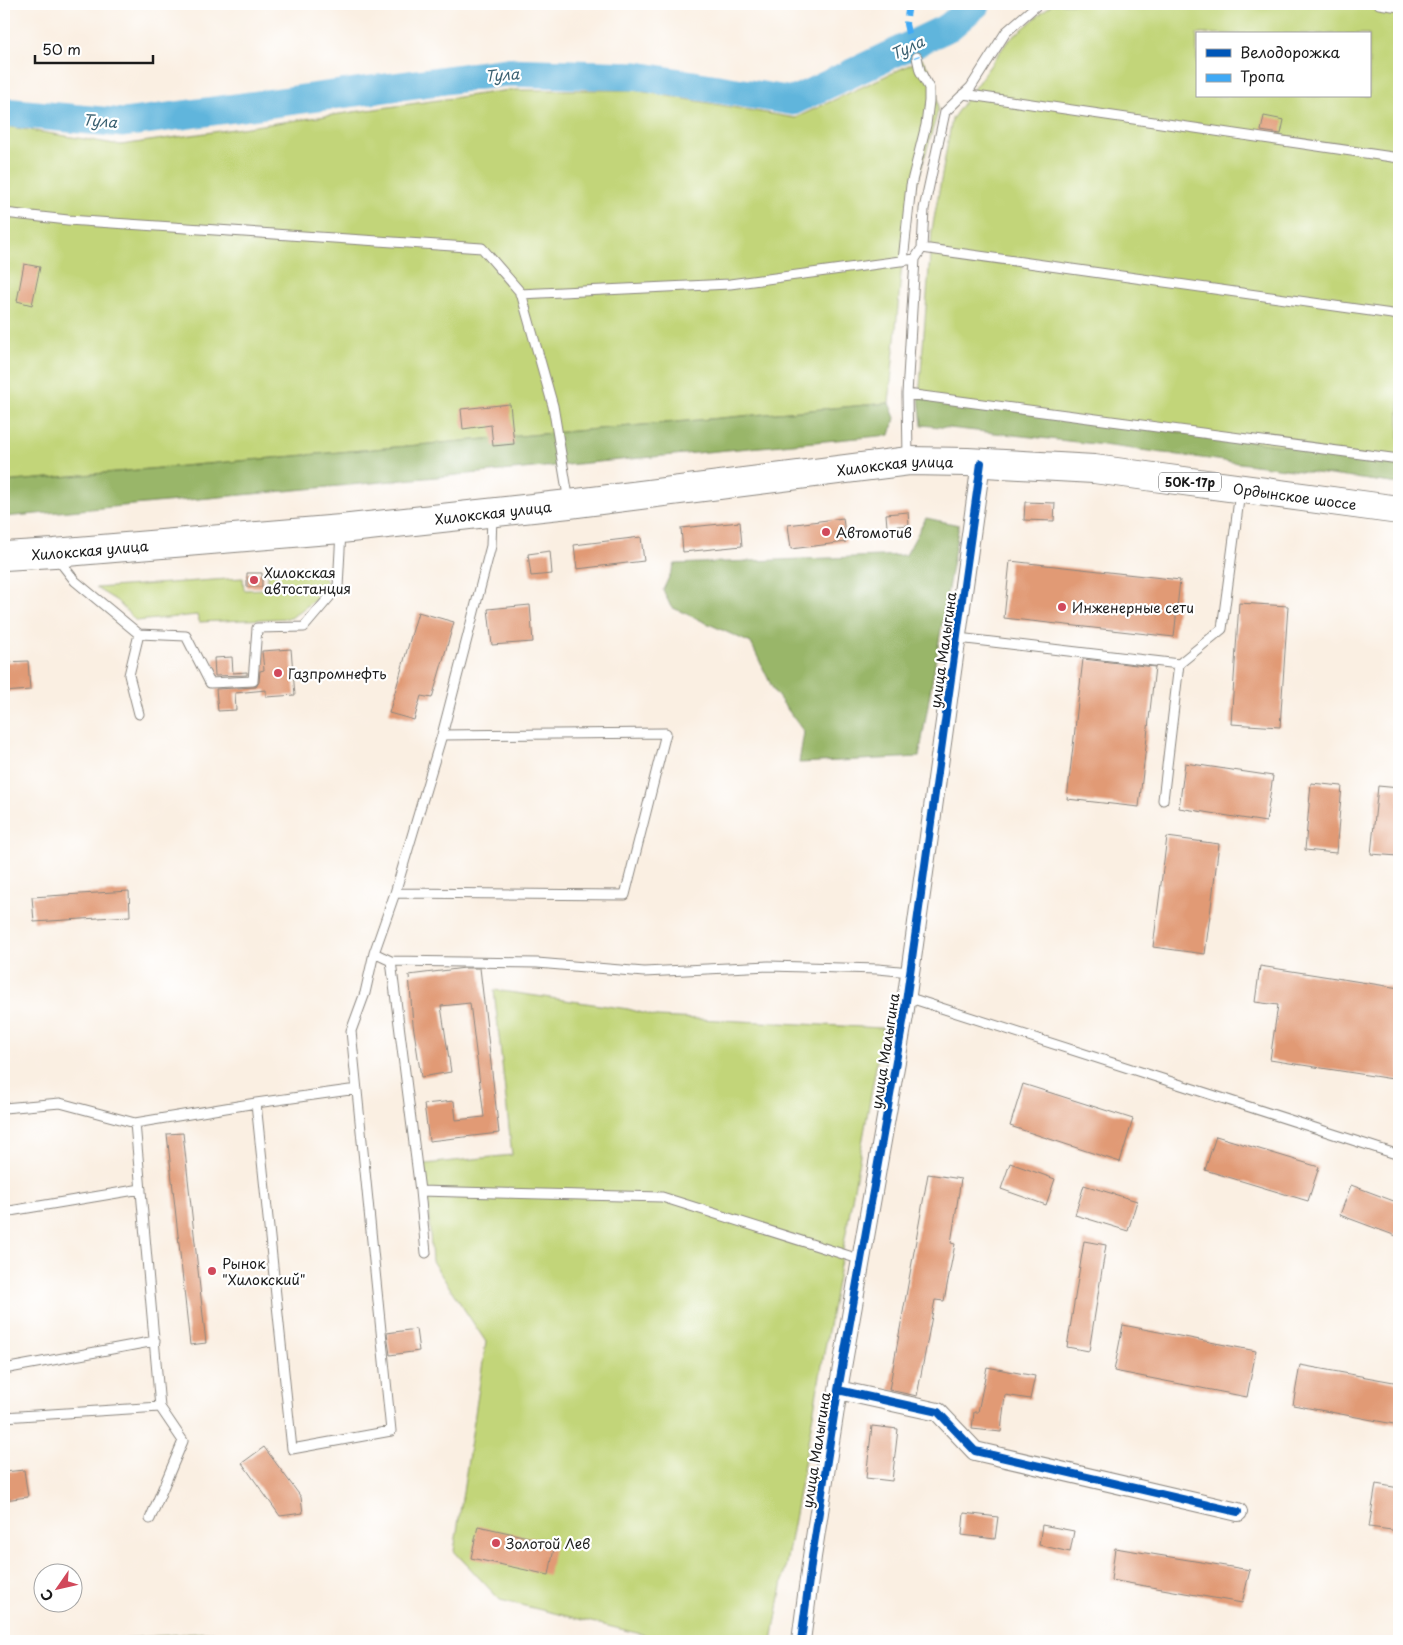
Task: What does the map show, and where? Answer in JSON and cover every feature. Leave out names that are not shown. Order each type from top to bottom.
[{"type":"highway","name":"Хилокская улица","points":[[4,556],[341,529],[569,504],[908,461],[981,463]]},
{"type":"highway","name":"Ордынское шоссе","points":[[981,463],[1094,469],[1399,510]]},
{"type":"street","name":"улица Малыгина","points":[[801,1641],[812,1556],[838,1390],[907,997],[981,463]]},
{"type":"street","points":[[838,1390],[938,1412],[975,1451],[1238,1512]]},
{"type":"lane","points":[[908,461],[907,394],[915,259],[922,248],[924,209],[945,112],[971,87],[1006,32],[1038,4]]},
{"type":"lane","points":[[1378,4],[1399,7]]},
{"type":"lane","points":[[903,261],[911,185],[926,124],[929,101],[929,88],[920,71],[916,57]]},
{"type":"lane","points":[[963,94],[1399,158]]},
{"type":"lane","points":[[4,213],[68,220],[482,248],[521,293],[553,406],[569,504]]},
{"type":"lane","points":[[922,248],[1399,315]]},
{"type":"lane","points":[[521,293],[730,284],[915,259]]},
{"type":"lane","points":[[907,394],[1399,459]]},
{"type":"lane","points":[[1162,800],[1179,664],[1222,629],[1240,489]]},
{"type":"lane","points":[[256,1103],[292,1449],[391,1431],[351,1031],[366,993],[374,953],[395,893],[442,736],[491,546],[492,513]]},
{"type":"lane","points":[[54,553],[76,581],[139,634],[186,636],[210,683],[253,681],[257,628],[304,627],[338,587],[341,529]]},
{"type":"lane","points":[[139,634],[129,675],[139,714]]},
{"type":"lane","points":[[958,638],[1179,664]]},
{"type":"lane","points":[[395,893],[625,895],[666,733],[442,736]]},
{"type":"lane","points":[[374,953],[391,961],[537,963],[644,972],[769,966],[878,969],[910,972]]},
{"type":"lane","points":[[391,961],[426,1253]]},
{"type":"lane","points":[[907,997],[1399,1155]]},
{"type":"lane","points":[[4,1108],[60,1103],[135,1122],[256,1103],[357,1090]]},
{"type":"lane","points":[[135,1122],[160,1407],[183,1441],[150,1519]]},
{"type":"lane","points":[[4,1212],[141,1189]]},
{"type":"lane","points":[[420,1191],[662,1197],[862,1260]]},
{"type":"lane","points":[[4,1370],[154,1341]]},
{"type":"lane","points":[[4,1417],[160,1407]]},
{"type":"green space","points":[[1052,4],[1399,4],[1399,462],[919,398],[932,230],[952,119],[1007,42]]},
{"type":"green space","points":[[922,59],[936,80],[938,111],[906,221],[889,403],[4,482],[4,126],[121,145],[509,90],[633,90],[795,118]]},
{"type":"green space","points":[[919,398],[1399,461],[1399,484],[1095,444],[922,425]]},
{"type":"green space","points":[[889,403],[895,418],[890,435],[4,517],[4,482]]},
{"type":"green space","points":[[926,518],[959,525],[919,757],[799,763],[804,732],[774,691],[751,643],[671,607],[663,590],[675,564],[906,555]]},
{"type":"green space","points":[[315,566],[327,582],[325,592],[291,618],[199,622],[197,615],[136,621],[117,601],[96,588],[243,578],[244,590],[266,589],[269,570]]},
{"type":"green space","points":[[494,990],[628,1009],[657,1017],[883,1028],[772,1641],[670,1641],[500,1600],[454,1551],[486,1342],[432,1261],[425,1164],[512,1155]]},
{"type":"green space","points":[[213,1632],[232,1641],[90,1641]]},
{"type":"building","points":[[1264,116],[1284,120],[1281,134],[1261,131]]},
{"type":"building","points":[[24,264],[40,267],[32,305],[17,301]]},
{"type":"building","points":[[510,404],[514,444],[493,446],[491,425],[463,429],[461,409]]},
{"type":"building","points":[[1025,502],[1055,503],[1054,521],[1024,520]]},
{"type":"building","points":[[908,512],[909,525],[887,527],[886,514]]},
{"type":"building","points":[[843,518],[846,542],[791,549],[788,525]]},
{"type":"building","points":[[740,522],[742,546],[683,552],[681,528]]},
{"type":"building","points":[[641,537],[644,561],[577,569],[574,545]]},
{"type":"building","points":[[550,551],[552,574],[531,576],[528,554]]},
{"type":"building","points":[[1010,561],[1180,580],[1174,637],[1004,618]]},
{"type":"building","name":"Хилокская автостанция","points":[[247,573],[262,573],[262,587],[247,587]]},
{"type":"building","points":[[1239,603],[1288,606],[1280,727],[1231,724]]},
{"type":"building","points":[[530,605],[533,642],[492,645],[488,609]]},
{"type":"building","points":[[418,612],[454,622],[432,698],[421,696],[414,720],[389,713]]},
{"type":"building","name":"Газпромнефть","points":[[291,649],[295,695],[266,697],[266,690],[235,693],[236,710],[218,711],[216,689],[256,687],[259,682],[260,671],[264,670],[262,651]]},
{"type":"building","points":[[232,657],[233,673],[247,672],[247,675],[215,676],[214,658]]},
{"type":"building","points":[[1083,659],[1155,667],[1139,807],[1067,799]]},
{"type":"building","points":[[28,661],[30,690],[4,692],[4,662]]},
{"type":"building","points":[[1185,763],[1273,776],[1266,822],[1179,808]]},
{"type":"building","points":[[1311,783],[1342,786],[1336,853],[1305,850]]},
{"type":"building","points":[[1378,786],[1399,788],[1398,856],[1371,854]]},
{"type":"building","points":[[1167,837],[1219,844],[1205,954],[1153,947]]},
{"type":"building","points":[[129,891],[130,916],[34,922],[32,897]]},
{"type":"building","points":[[1260,966],[1399,988],[1399,1080],[1270,1060],[1278,1005],[1255,1002]]},
{"type":"building","points":[[480,968],[499,1133],[429,1141],[424,1104],[454,1101],[456,1120],[484,1117],[470,1003],[441,1006],[451,1072],[421,1077],[413,1024],[409,975]]},
{"type":"building","points":[[1023,1084],[1133,1119],[1120,1162],[1010,1126]]},
{"type":"building","points":[[183,1133],[206,1343],[190,1345],[167,1134]]},
{"type":"building","points":[[1216,1136],[1319,1167],[1308,1201],[1205,1170]]},
{"type":"building","points":[[1010,1163],[1055,1179],[1046,1205],[1001,1189]]},
{"type":"building","points":[[928,1174],[961,1179],[951,1243],[955,1244],[944,1301],[935,1300],[917,1396],[889,1390]]},
{"type":"building","points":[[1084,1185],[1137,1201],[1128,1231],[1075,1215]]},
{"type":"building","points":[[1351,1185],[1399,1203],[1399,1237],[1340,1215]]},
{"type":"building","points":[[1084,1241],[1106,1245],[1089,1351],[1067,1347]]},
{"type":"building","points":[[1123,1325],[1256,1351],[1247,1397],[1114,1371]]},
{"type":"building","points":[[416,1329],[419,1351],[390,1355],[387,1333]]},
{"type":"building","points":[[1300,1365],[1399,1383],[1399,1425],[1293,1405]]},
{"type":"building","points":[[987,1367],[1035,1376],[1030,1399],[1005,1395],[1001,1432],[972,1429],[974,1412],[978,1412]]},
{"type":"building","points":[[872,1426],[898,1429],[892,1481],[866,1478]]},
{"type":"building","points":[[264,1447],[301,1497],[303,1513],[280,1516],[242,1463]]},
{"type":"building","points":[[24,1470],[28,1497],[4,1500],[4,1472]]},
{"type":"building","points":[[1376,1484],[1399,1488],[1399,1531],[1369,1527]]},
{"type":"building","points":[[964,1513],[998,1517],[995,1539],[962,1535]]},
{"type":"building","points":[[1042,1525],[1074,1531],[1070,1552],[1039,1545]]},
{"type":"building","points":[[478,1526],[555,1543],[549,1575],[471,1558]]},
{"type":"building","points":[[1115,1548],[1250,1570],[1242,1603],[1111,1580]]},
{"type":"waterway","name":"Тула","points":[[4,112],[123,123],[506,72],[637,76],[793,101],[949,27],[976,4]]},
{"type":"marked path","points":[[909,4],[906,24],[917,57]]},
{"type":"cycle path","points":[[801,1641],[838,1390],[904,1016],[981,463]]},
{"type":"cycle path","points":[[838,1390],[938,1412],[975,1451],[1238,1512]]},
{"type":"place","name":"Автомотив","points":[[826,532]]},
{"type":"place","name":"Хилокская автостанция","points":[[254,580]]},
{"type":"place","name":"Инженерные сети","points":[[1062,607]]},
{"type":"place","name":"Газпромнефть","points":[[278,673]]},
{"type":"place","name":"Рынок \"Хилокский\"","points":[[212,1271]]},
{"type":"place","name":"Золотой Лев","points":[[496,1543]]}]
